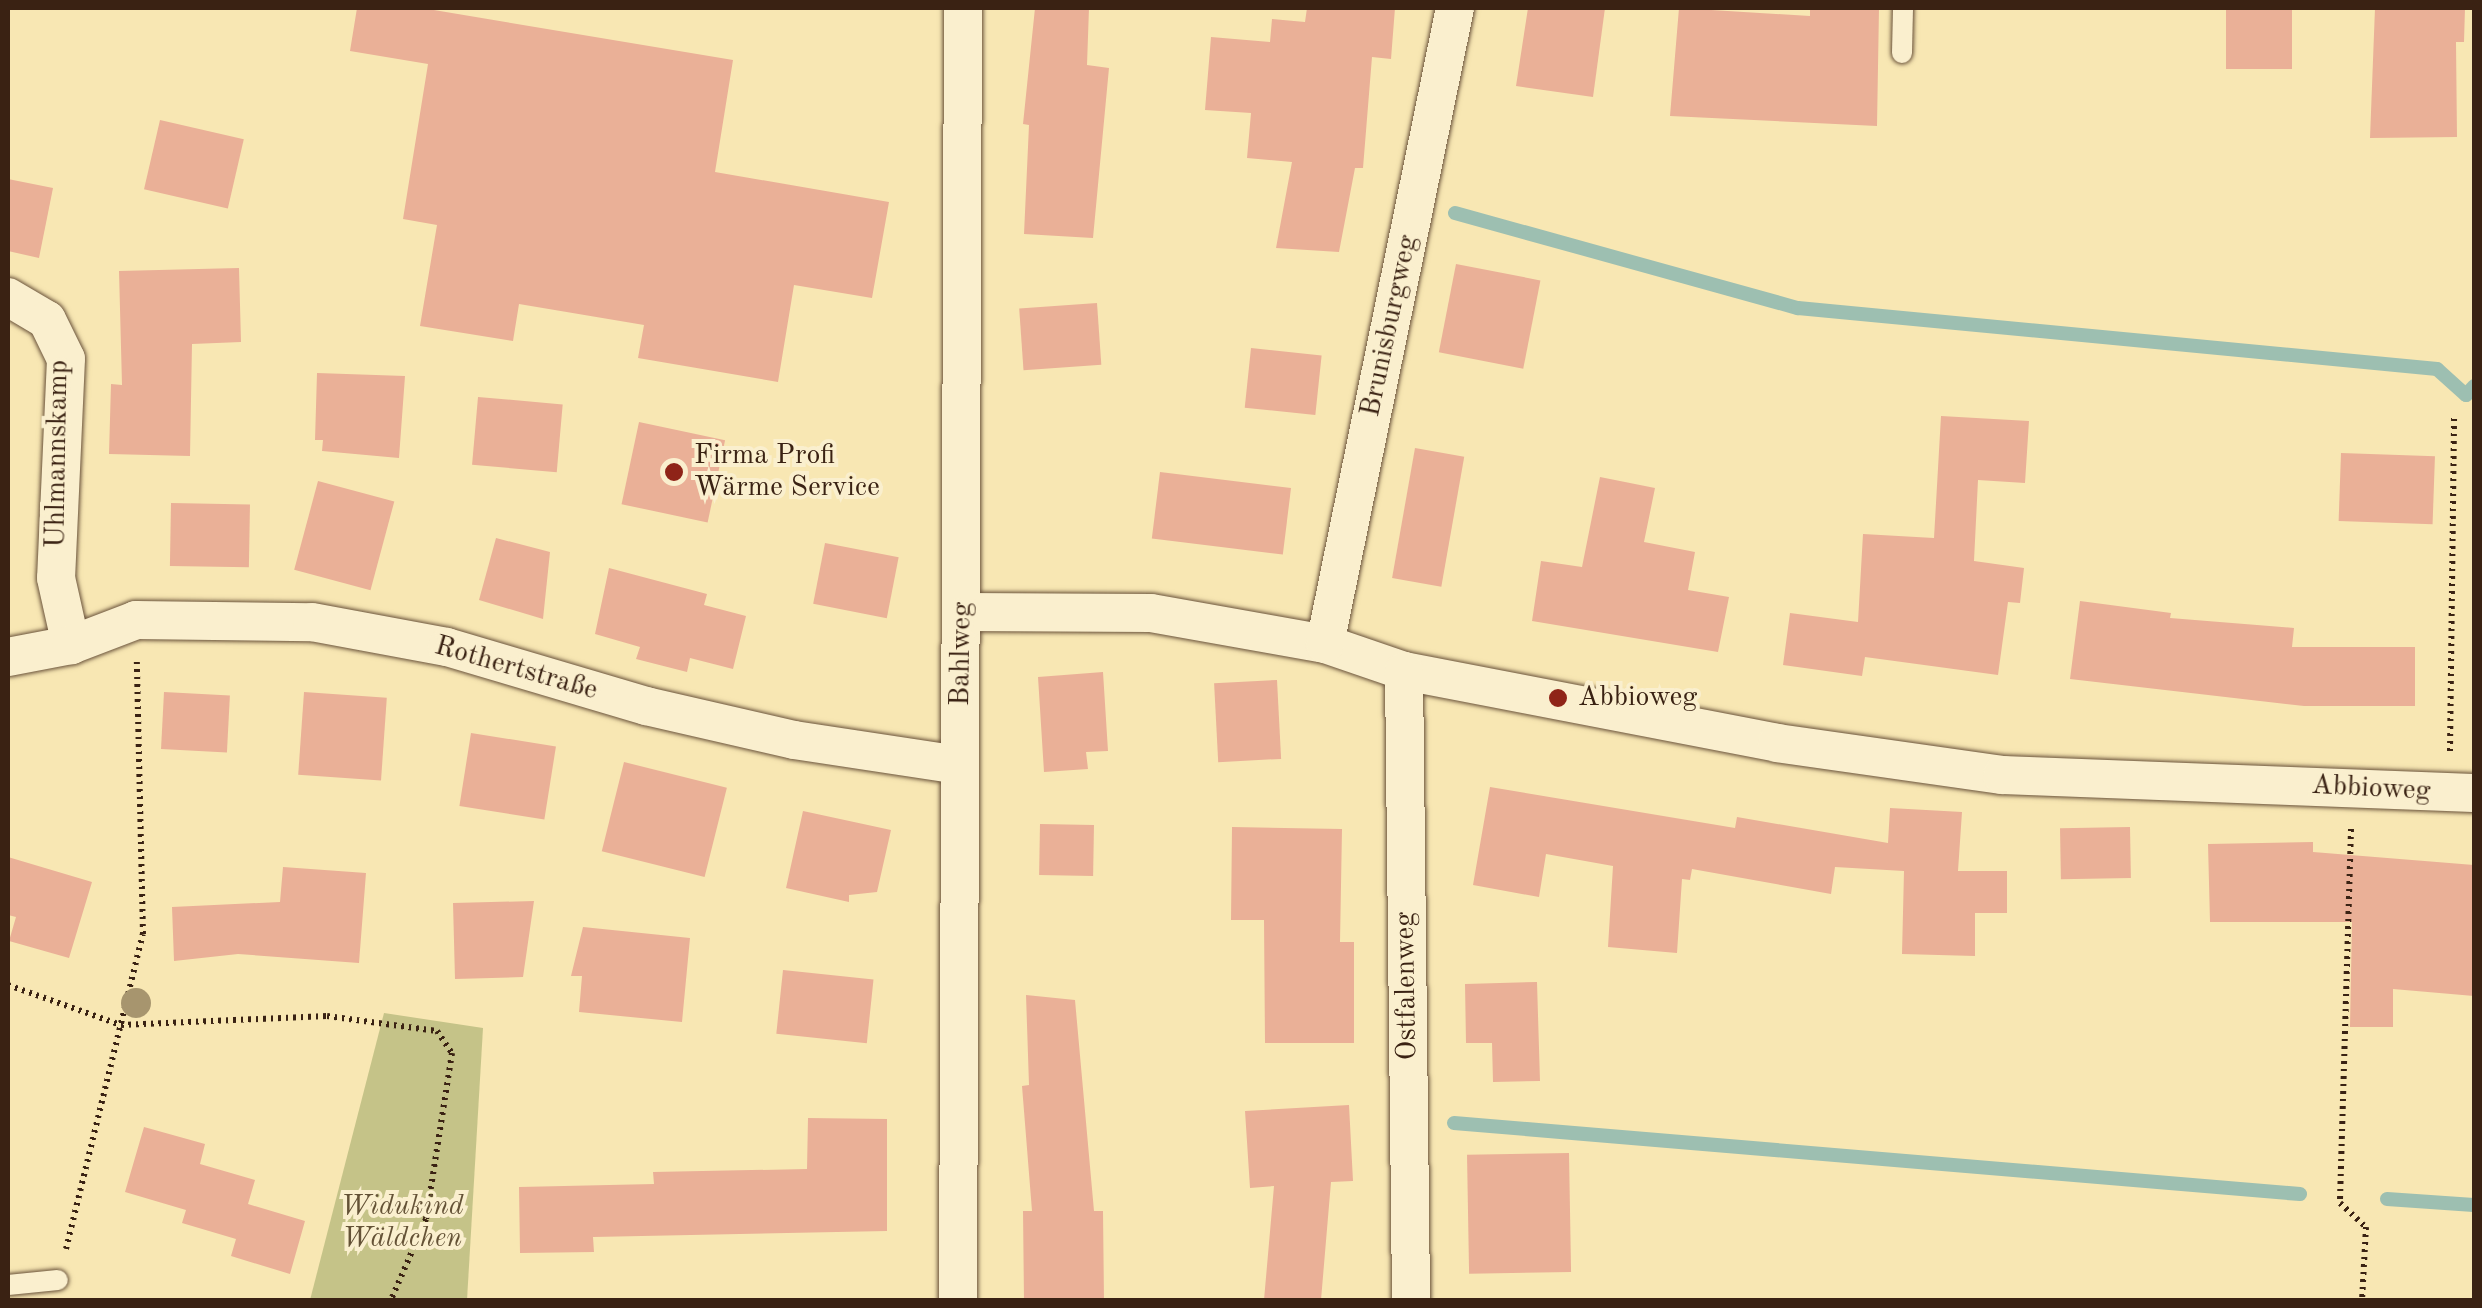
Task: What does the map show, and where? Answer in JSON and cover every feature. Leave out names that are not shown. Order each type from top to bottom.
[{"type":"street","name":"Bahlweg","points":[[958,1300],[964,612],[963,8]]},
{"type":"street","name":"Brunisburgweg","points":[[1325,644],[1455,8]]},
{"type":"street","name":"Uhlmannskamp","points":[[8,297],[47,320],[66,359],[56,578],[71,645]]},
{"type":"street","name":"Abbioweg","points":[[964,612],[1150,613],[1325,644],[1404,670],[1777,743],[2002,775],[2462,793]]},
{"type":"street","name":"Rothertstraße","points":[[8,656],[71,645],[136,620],[312,622],[447,647],[646,706],[775,736],[960,764]]},
{"type":"street","name":"Ostfalenweg","points":[[1404,670],[1410,1300]]},
{"type":"lane","points":[[1902,52],[1903,8]]},
{"type":"lane","points":[[8,1285],[58,1280]]},
{"type":"path","points":[[2454,414],[2462,793]]},
{"type":"path","points":[[58,1280],[144,934],[136,620]]},
{"type":"path","points":[[2352,788],[2340,1203],[2366,1227],[2362,1300]]},
{"type":"path","points":[[8,984],[121,1025],[326,1016],[437,1030],[452,1054],[426,1219],[391,1300]]},
{"type":"green space","name":"Widukind Wäldchen","points":[[384,1013],[483,1028],[467,1300],[310,1300]]},
{"type":"building","points":[[357,8],[422,8],[733,60],[715,172],[889,202],[872,298],[794,285],[778,382],[638,358],[644,325],[519,304],[513,341],[420,326],[437,225],[403,219],[428,64],[350,51]]},
{"type":"building","points":[[1035,8],[1089,8],[1087,65],[1109,68],[1093,238],[1024,234],[1029,125],[1023,124]]},
{"type":"building","points":[[1307,8],[1395,8],[1391,59],[1372,57],[1363,168],[1355,168],[1339,252],[1276,248],[1292,162],[1247,158],[1251,113],[1205,110],[1211,37],[1270,42],[1272,19],[1305,22]]},
{"type":"building","points":[[1528,8],[1605,8],[1593,97],[1516,86]]},
{"type":"building","points":[[1679,8],[1810,16],[1810,8],[1879,8],[1877,126],[1670,116]]},
{"type":"building","points":[[2226,8],[2292,8],[2292,69],[2226,69]]},
{"type":"building","points":[[2375,8],[2465,8],[2464,42],[2456,42],[2457,137],[2370,138]]},
{"type":"building","points":[[160,120],[244,139],[228,209],[144,189]]},
{"type":"building","points":[[8,179],[53,188],[39,258],[8,251]]},
{"type":"building","points":[[1456,264],[1540,280],[1523,369],[1439,352]]},
{"type":"building","points":[[239,268],[241,342],[192,344],[190,456],[109,454],[111,384],[122,385],[119,271]]},
{"type":"building","points":[[1097,303],[1101,365],[1024,370],[1019,308]]},
{"type":"building","points":[[1251,348],[1322,355],[1315,415],[1245,408]]},
{"type":"building","points":[[317,373],[405,376],[399,458],[322,451],[323,440],[315,440]]},
{"type":"building","points":[[478,397],[563,404],[557,472],[472,465]]},
{"type":"building","points":[[1941,416],[2029,421],[2025,483],[1978,480],[1974,561],[2024,568],[2020,603],[2008,602],[1998,675],[1865,657],[1862,676],[1783,665],[1790,613],[1858,622],[1863,534],[1934,538]]},
{"type":"building","name":"Firma Profi Wärme Service","points":[[639,422],[725,440],[708,522],[622,504]]},
{"type":"building","points":[[1415,448],[1464,457],[1441,587],[1392,578]]},
{"type":"building","points":[[2341,453],[2435,456],[2433,524],[2339,521]]},
{"type":"building","points":[[1160,472],[1291,488],[1283,555],[1152,539]]},
{"type":"building","points":[[1600,477],[1655,488],[1644,542],[1695,552],[1688,590],[1729,597],[1718,652],[1532,621],[1541,561],[1582,567]]},
{"type":"building","points":[[318,481],[394,501],[370,590],[294,570]]},
{"type":"building","points":[[171,503],[250,504],[249,567],[170,566]]},
{"type":"building","points":[[496,538],[550,552],[543,619],[479,600]]},
{"type":"building","points":[[825,543],[899,557],[887,618],[813,604]]},
{"type":"building","points":[[609,568],[707,594],[704,605],[746,616],[733,669],[690,658],[687,672],[636,659],[640,647],[595,634]]},
{"type":"building","points":[[2080,601],[2171,613],[2170,618],[2294,628],[2292,647],[2415,647],[2415,706],[2304,706],[2070,679]]},
{"type":"building","points":[[1103,672],[1108,751],[1086,752],[1088,769],[1044,772],[1038,677]]},
{"type":"building","points":[[1277,680],[1281,759],[1218,762],[1214,683]]},
{"type":"building","points":[[164,692],[230,695],[227,752],[161,749]]},
{"type":"building","points":[[304,692],[387,698],[381,781],[298,775]]},
{"type":"building","points":[[471,733],[556,746],[544,820],[459,806]]},
{"type":"building","points":[[624,762],[727,788],[705,877],[602,851]]},
{"type":"building","points":[[1490,787],[1735,828],[1737,817],[1888,843],[1890,808],[1962,812],[1958,871],[2007,871],[2007,913],[1975,913],[1975,956],[1902,954],[1904,871],[1835,867],[1831,894],[1692,869],[1690,880],[1682,879],[1677,953],[1608,947],[1613,866],[1546,854],[1539,897],[1473,885]]},
{"type":"building","points":[[803,811],[891,830],[877,892],[849,895],[849,902],[786,888]]},
{"type":"building","points":[[1040,824],[1094,825],[1093,876],[1039,875]]},
{"type":"building","points":[[1232,827],[1342,829],[1340,942],[1354,942],[1354,1043],[1265,1043],[1264,920],[1231,920]]},
{"type":"building","points":[[2130,827],[2131,878],[2061,879],[2060,828]]},
{"type":"building","points":[[2313,842],[2313,852],[2474,865],[2474,996],[2393,989],[2393,1027],[2350,1027],[2352,922],[2210,922],[2208,844]]},
{"type":"building","points":[[8,857],[92,882],[69,958],[9,941],[16,917],[8,915]]},
{"type":"building","points":[[283,867],[366,873],[359,963],[238,954],[174,961],[172,907],[280,902]]},
{"type":"building","points":[[534,901],[523,977],[455,979],[453,903]]},
{"type":"building","points":[[583,927],[690,938],[682,1022],[579,1012],[582,976],[571,976]]},
{"type":"building","points":[[783,970],[874,980],[867,1043],[776,1034]]},
{"type":"building","points":[[1537,982],[1540,1081],[1493,1082],[1492,1043],[1466,1043],[1465,984]]},
{"type":"building","points":[[1026,995],[1075,1000],[1094,1211],[1103,1211],[1104,1300],[1024,1300],[1023,1211],[1032,1211],[1022,1086],[1029,1085]]},
{"type":"building","points":[[1349,1105],[1353,1181],[1331,1182],[1321,1300],[1264,1300],[1274,1186],[1250,1188],[1245,1111]]},
{"type":"building","points":[[808,1118],[887,1119],[887,1231],[593,1237],[594,1252],[520,1253],[519,1187],[654,1184],[653,1172],[807,1169]]},
{"type":"building","points":[[144,1127],[205,1144],[200,1164],[255,1180],[248,1204],[305,1221],[290,1274],[231,1256],[236,1239],[182,1223],[186,1210],[125,1192]]},
{"type":"building","points":[[1569,1153],[1571,1272],[1469,1274],[1467,1155]]},
{"type":"waterway","points":[[1455,213],[1798,308],[2437,369],[2466,395],[2474,386]]},
{"type":"waterway","points":[[1454,1123],[2300,1194]]},
{"type":"waterway","points":[[2387,1199],[2474,1205]]},
{"type":"place","name":"Firma Profi Wärme Service","points":[[674,472]]},
{"type":"place","name":"Abbioweg","points":[[1558,698]]}]
